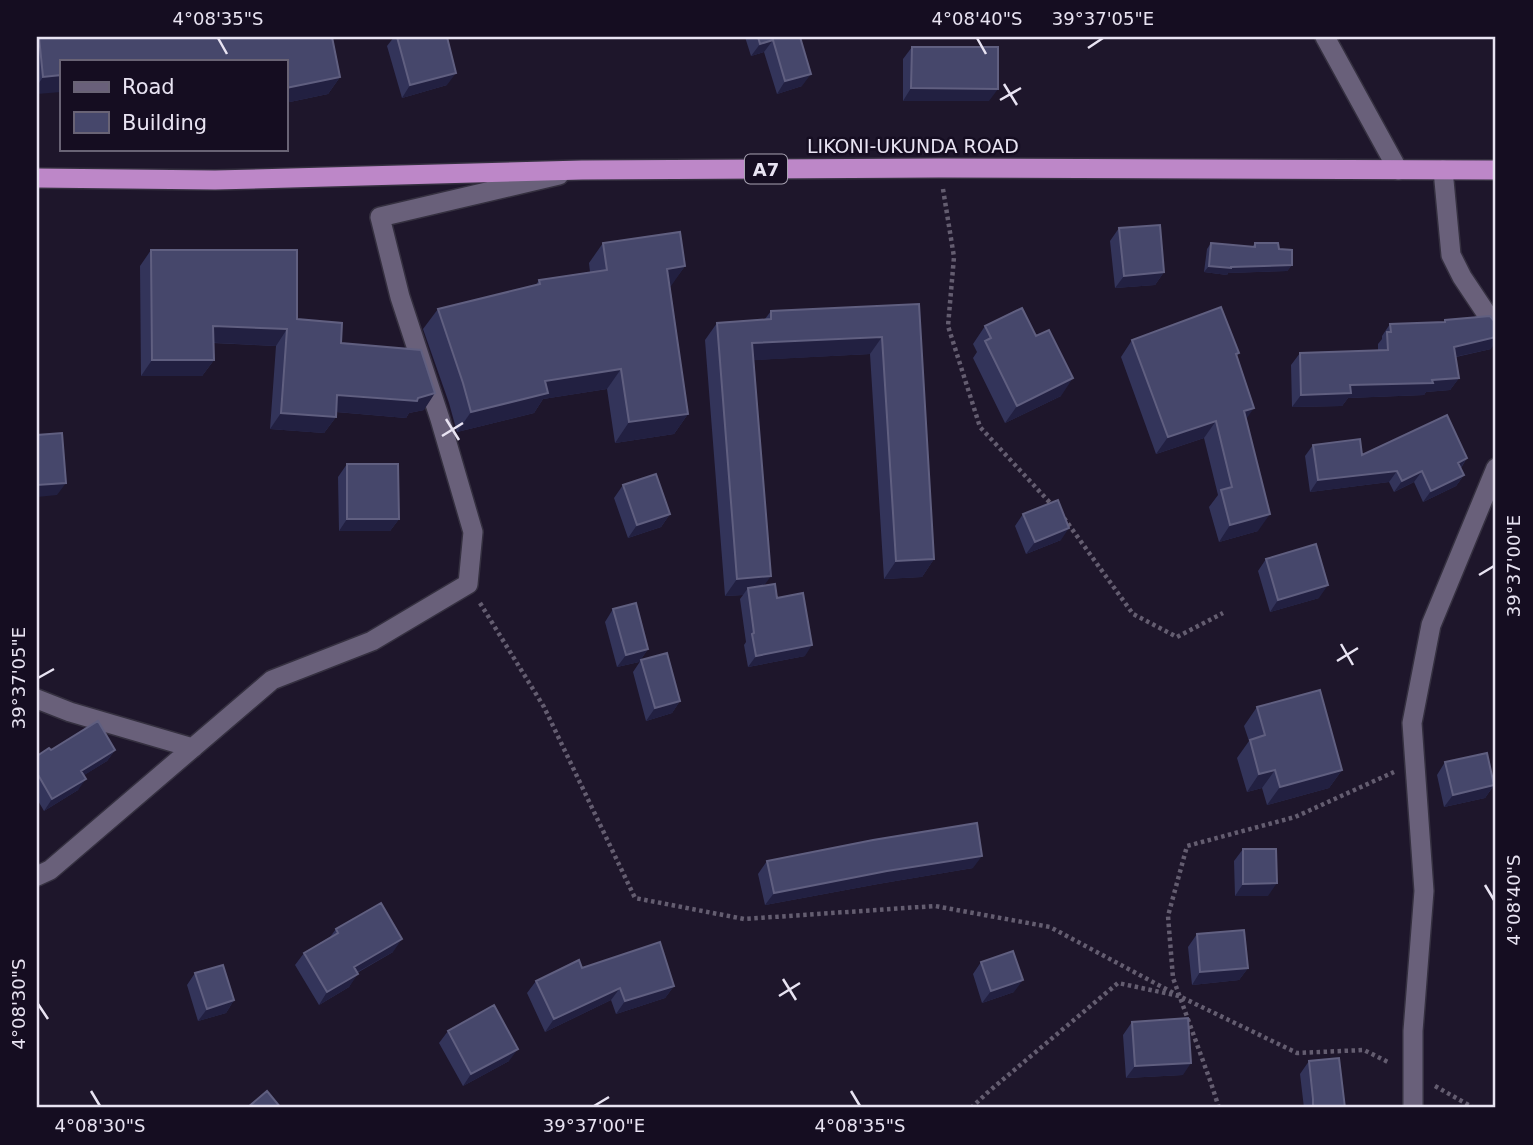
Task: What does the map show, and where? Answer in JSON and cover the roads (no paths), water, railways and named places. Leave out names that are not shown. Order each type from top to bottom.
[{"type":"highway","name":"LIKONI-UKUNDA ROAD","points":[[37,178],[215,180],[582,170],[939,168],[1496,170]]},
{"type":"street","points":[[1325,37],[1398,170]]},
{"type":"street","points":[[37,876],[50,870],[272,680],[372,641],[468,584],[473,532],[400,297],[380,217],[582,170]]},
{"type":"street","points":[[1443,170],[1451,255],[1462,277],[1496,328]]},
{"type":"street","points":[[1413,1108],[1413,1031],[1424,891],[1412,723],[1431,625],[1496,468]]},
{"type":"street","points":[[37,699],[70,712],[193,748]]}]
